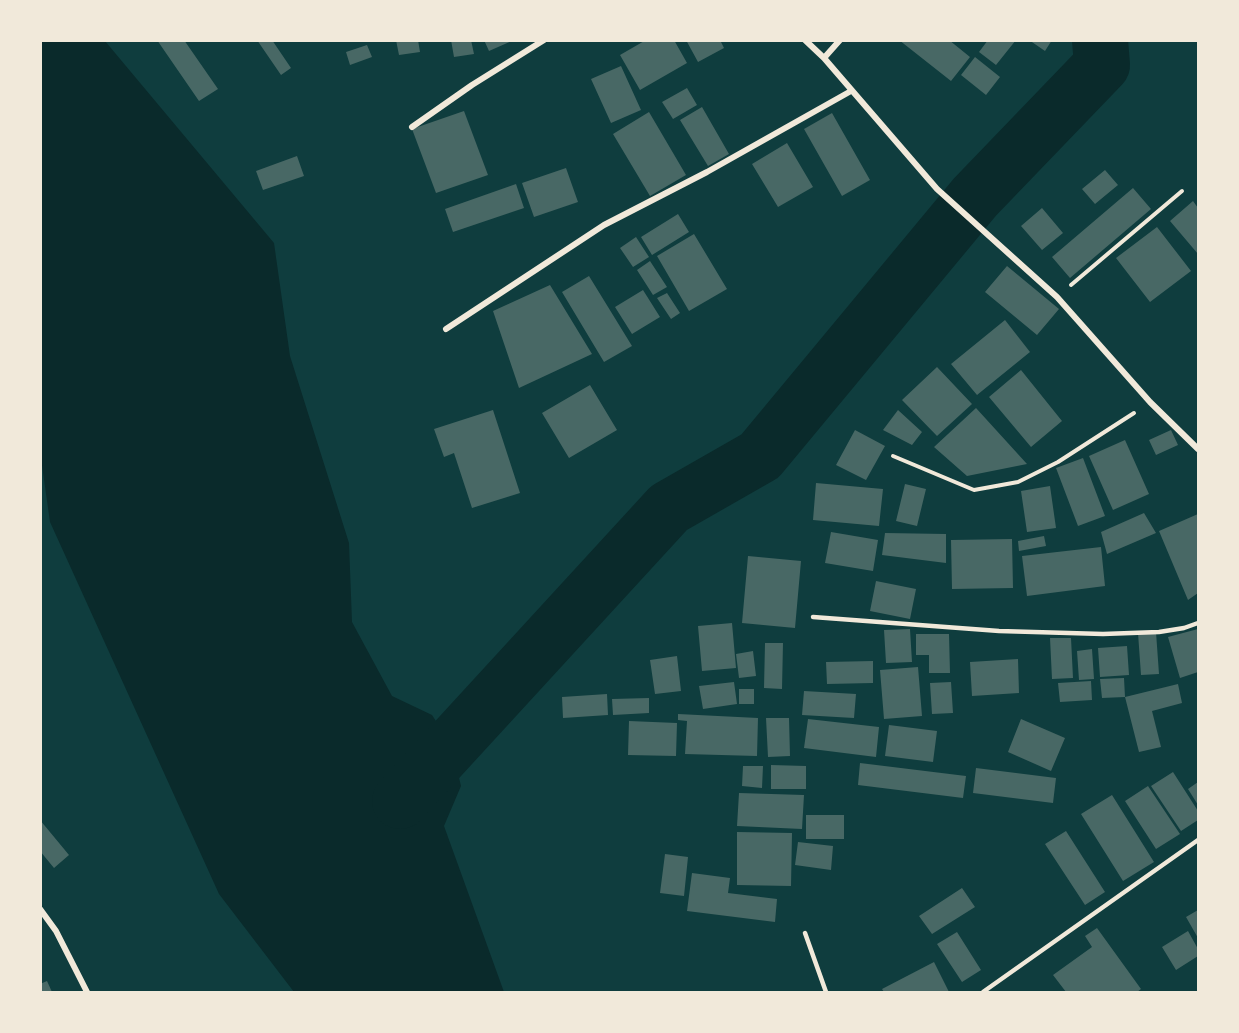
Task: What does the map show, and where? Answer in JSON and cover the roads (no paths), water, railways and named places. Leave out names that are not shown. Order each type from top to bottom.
[{"type":"street","points":[[412,127],[472,85],[544,40]]},
{"type":"street","points":[[805,40],[824,58],[937,189],[1057,297],[1150,402],[1198,449]]},
{"type":"street","points":[[824,58],[840,40]]},
{"type":"street","points":[[446,329],[604,225],[707,172],[851,91]]},
{"type":"street","points":[[40,909],[56,931],[87,993]]},
{"type":"lane","points":[[813,617],[999,631],[1103,634],[1159,632],[1198,623]]},
{"type":"lane","points":[[983,993],[1198,840]]},
{"type":"lane","points":[[806,933],[826,993]]},
{"type":"water","points":[[40,41],[105,41],[274,243],[290,356],[349,543],[352,622],[392,696],[432,715],[451,744],[461,786],[444,826],[504,992],[294,992],[219,894],[50,522],[40,451]]},
{"type":"waterway","points":[[400,801],[669,508],[760,456],[975,197],[1102,65],[1100,40]]}]
